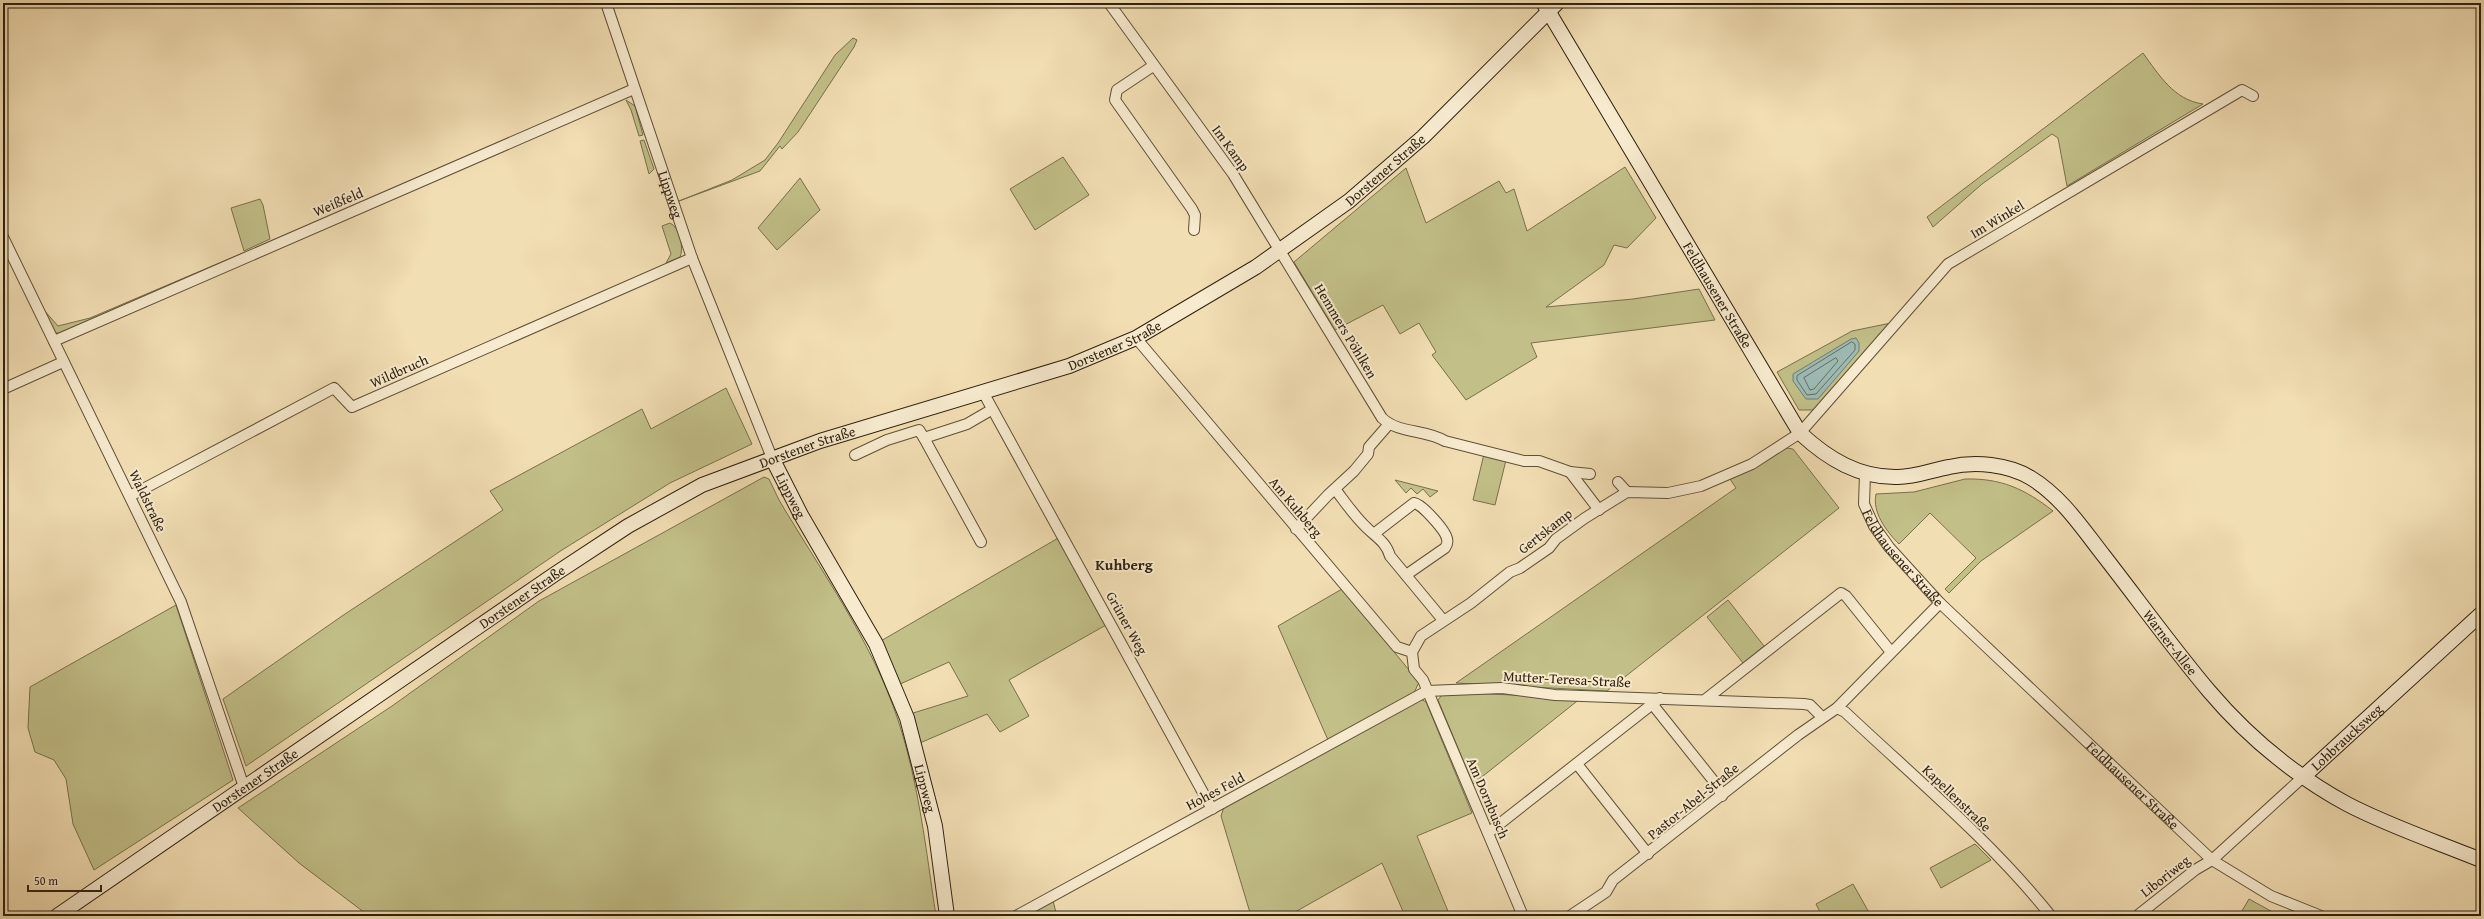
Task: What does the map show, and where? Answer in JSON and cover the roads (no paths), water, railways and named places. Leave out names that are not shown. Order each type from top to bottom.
[{"type":"street","name":"Lippweg","points":[[606,3],[692,258],[772,458],[798,509],[876,644],[907,718],[935,826],[947,916]]},
{"type":"street","name":"Im Kamp","points":[[1109,3],[1153,66],[1233,174],[1280,251]]},
{"type":"street","name":"Dorstener Straße","points":[[57,916],[554,574],[628,526],[702,485],[772,458],[1070,366],[1136,338],[1198,303],[1280,251],[1349,201],[1423,137],[1550,6]]},
{"type":"street","name":"Feldhausener Straße","points":[[1550,6],[1800,433],[1830,459],[1865,474],[1864,504],[1874,526],[1889,547],[1940,603],[2212,860],[2271,896],[2321,916]]},
{"type":"street","points":[[1153,66],[1117,90],[1115,100],[1192,208],[1194,230]]},
{"type":"street","name":"Weißfeld","points":[[54,341],[634,89]]},
{"type":"street","name":"Im Winkel","points":[[1800,433],[1948,264],[2242,90],[2253,96]]},
{"type":"street","name":"Waldstraße","points":[[3,237],[181,602],[244,786]]},
{"type":"street","name":"Hemmers Pöhlken","points":[[1280,251],[1382,418],[1389,424]]},
{"type":"street","name":"Wildbruch","points":[[130,496],[334,388],[352,407],[692,258]]},
{"type":"street","name":"Am Kuhberg","points":[[1136,338],[1296,530],[1397,647],[1412,652]]},
{"type":"street","points":[[3,389],[64,362]]},
{"type":"street","name":"Grüner Weg","points":[[983,392],[991,410],[1114,628],[1212,809]]},
{"type":"street","points":[[924,438],[968,424],[991,410]]},
{"type":"street","points":[[1296,530],[1368,454],[1369,447],[1389,424],[1434,435],[1445,441],[1524,462],[1539,461],[1560,466],[1570,472],[1599,510]]},
{"type":"street","points":[[855,456],[887,440],[919,430],[981,542]]},
{"type":"street","points":[[1618,482],[1627,492],[1678,492],[1701,486],[1752,464],[1800,433]]},
{"type":"street","name":"Warner-Allee","points":[[1865,474],[1898,477],[1957,465],[1978,464],[1996,466],[2031,478],[2063,505],[2209,690],[2240,726],[2303,777],[2363,811],[2481,860]]},
{"type":"street","points":[[1570,472],[1590,474]]},
{"type":"street","points":[[1335,489],[1368,529],[1376,533],[1406,575],[1443,620]]},
{"type":"street","name":"Gertskamp","points":[[1412,652],[1418,639],[1443,620],[1471,603],[1510,572],[1520,568],[1549,548],[1556,539],[1627,492]]},
{"type":"street","points":[[1376,533],[1414,502],[1421,505],[1446,535],[1448,541],[1445,548],[1406,575]]},
{"type":"street","points":[[1706,699],[1841,594],[1846,596],[1891,652]]},
{"type":"street","points":[[1837,708],[1940,603]]},
{"type":"street","name":"Lohbraucksweg","points":[[2212,860],[2481,614]]},
{"type":"street","points":[[1412,652],[1414,669],[1423,680],[1427,691]]},
{"type":"street","name":"Mutter-Teresa-Straße","points":[[1427,691],[1502,688],[1555,695],[1657,701],[1706,699],[1804,704],[1810,705],[1822,717]]},
{"type":"street","name":"Hohes Feld","points":[[1016,916],[1427,691]]},
{"type":"street","name":"Am Dornbusch","points":[[1427,691],[1523,916]]},
{"type":"street","points":[[1488,833],[1657,701],[1716,784],[1722,796]]},
{"type":"street","name":"Pastor-Abel-Straße","points":[[1570,916],[1606,892],[1613,880],[1822,717],[1837,708]]},
{"type":"street","name":"Kapellenstraße","points":[[1837,708],[1845,712],[1970,829],[2030,890],[2051,916]]},
{"type":"street","points":[[1577,764],[1648,854]]},
{"type":"street","name":"Liboriweg","points":[[2137,916],[2195,870],[2212,860]]},
{"type":"water","points":[[1856,338],[1859,343],[1859,351],[1818,399],[1806,399],[1793,381],[1793,374],[1851,339]]},
{"type":"district","name":"Kuhberg","points":[[1124,564]]}]
